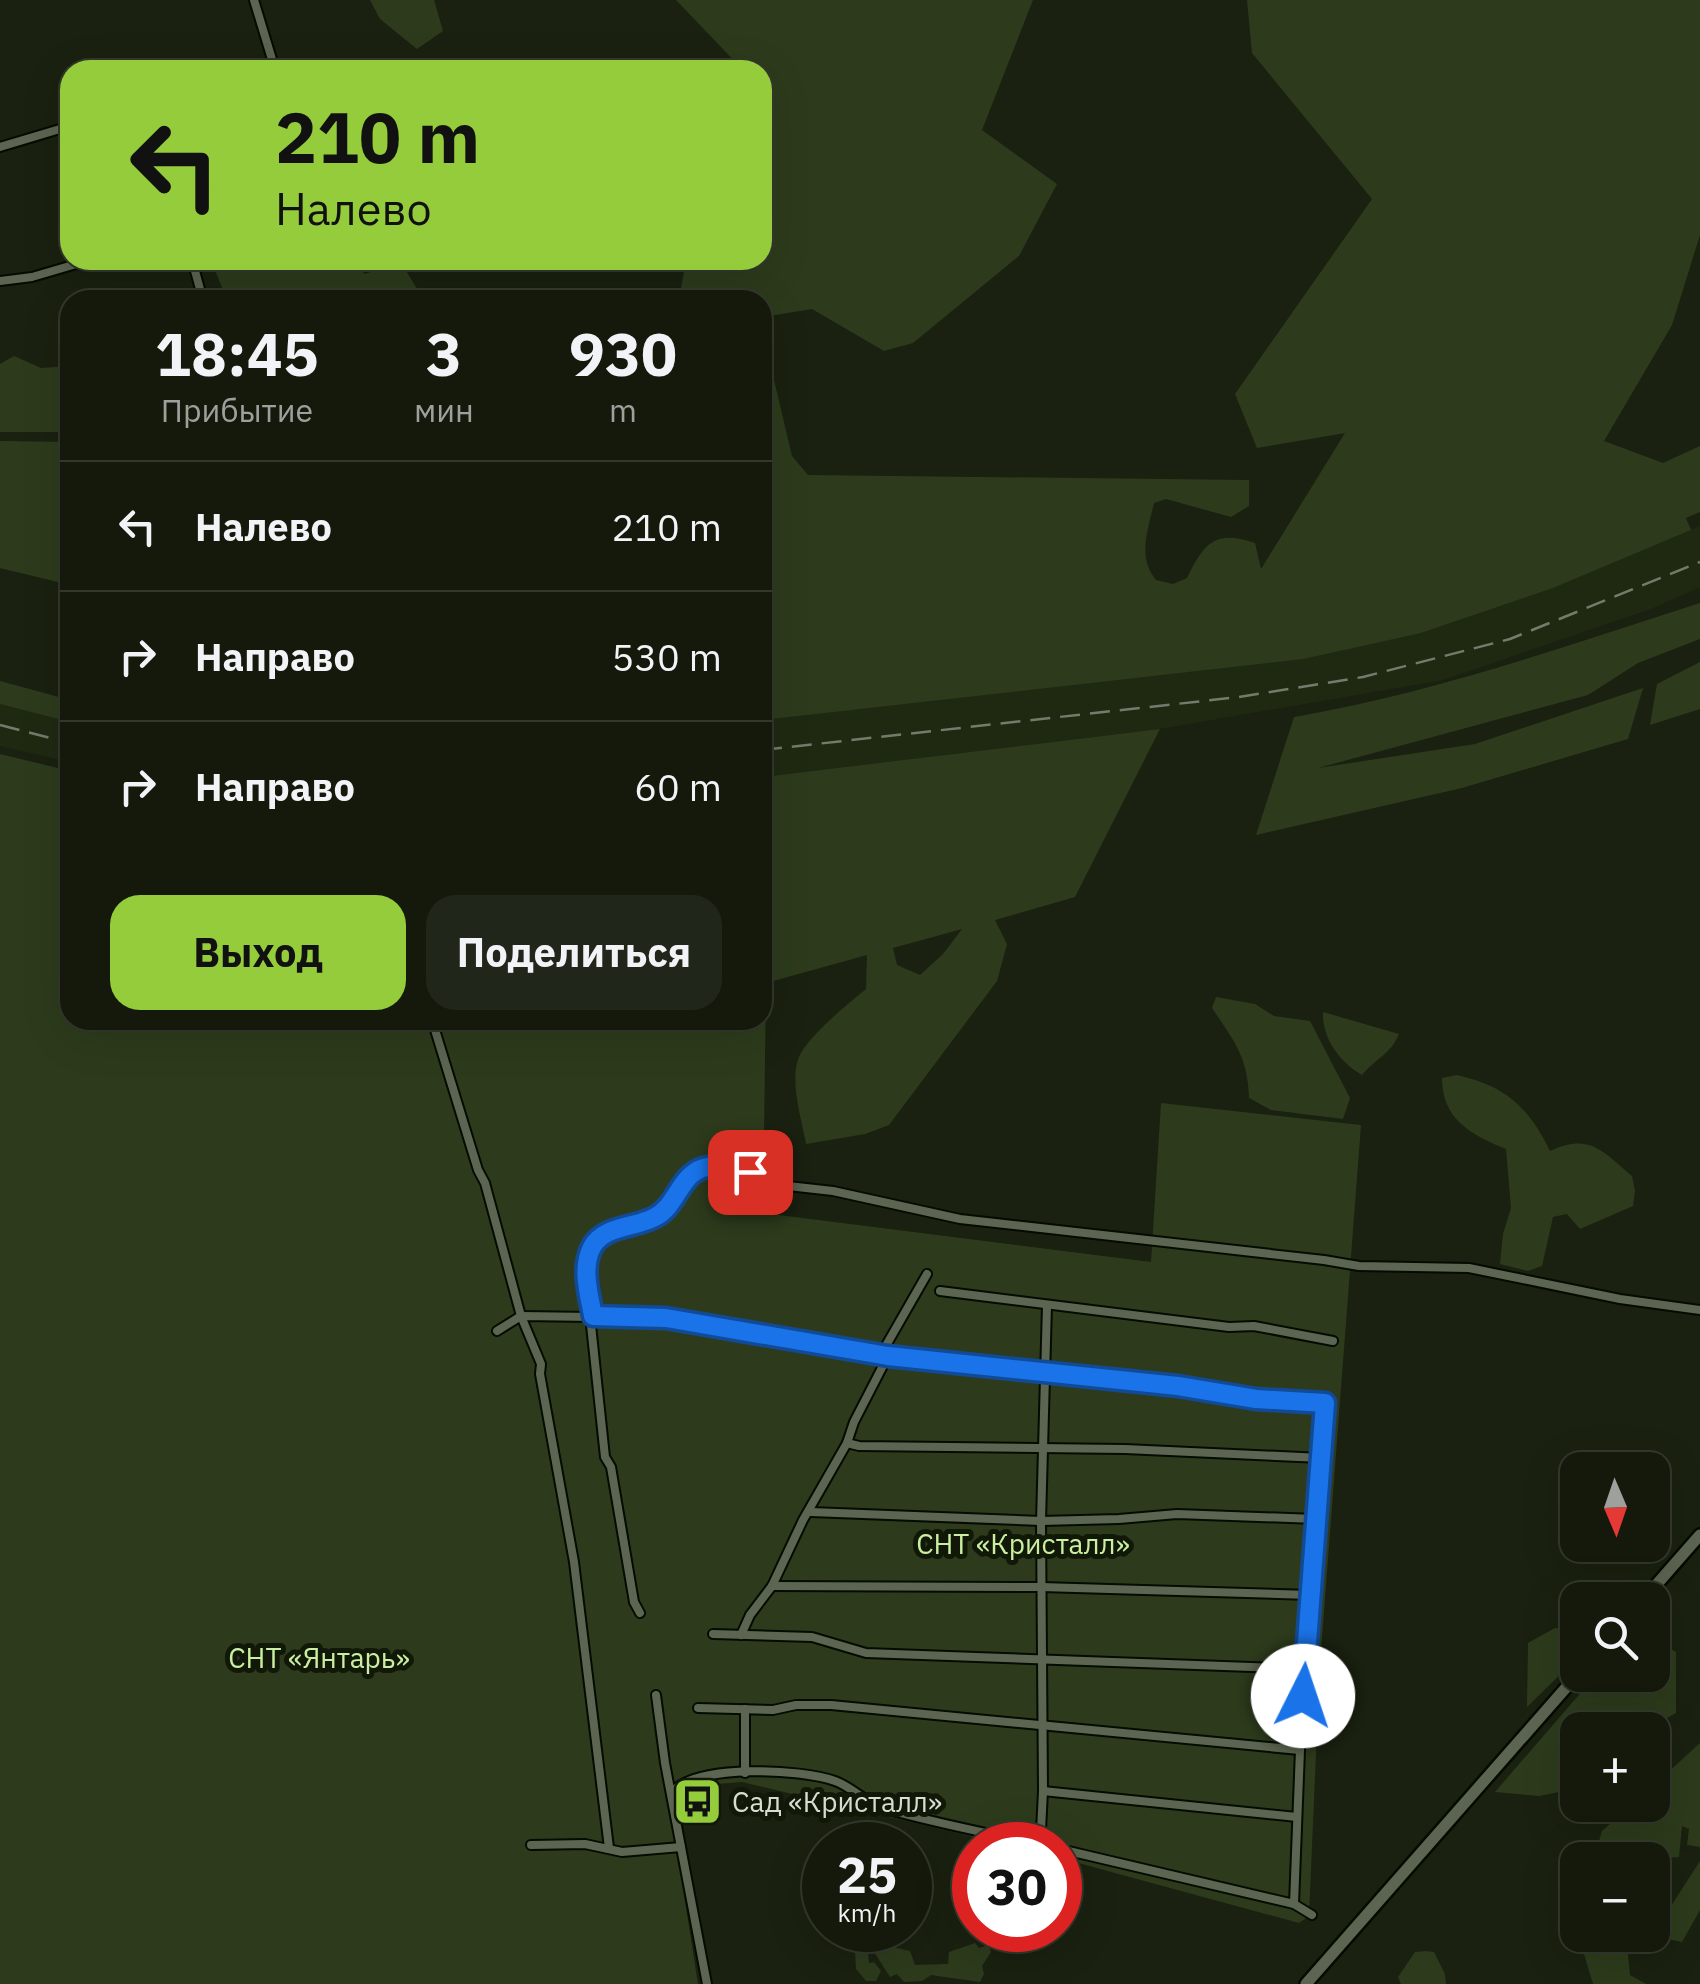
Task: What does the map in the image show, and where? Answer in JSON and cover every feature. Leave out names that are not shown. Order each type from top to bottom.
[{"type":"main road","points":[[1659,1582],[1700,1535]]},
{"type":"main road","points":[[1306,1984],[1562,1692]]},
{"type":"street","points":[[254,0],[272,60]]},
{"type":"street","points":[[0,147],[60,129]]},
{"type":"street","points":[[0,282],[60,269]]},
{"type":"street","points":[[435,1030],[485,1184],[521,1316],[541,1364],[552,1453],[574,1562],[609,1848]]},
{"type":"street","points":[[640,1614],[634,1602],[611,1467],[605,1457],[586,1278],[592,1247],[600,1237],[655,1218],[692,1174],[702,1168],[724,1165],[779,1185],[833,1191],[997,1225],[1359,1266],[1469,1268],[1620,1299],[1700,1310]]},
{"type":"street","points":[[888,1356],[884,1349],[927,1274]]},
{"type":"street","points":[[940,1291],[1230,1327],[1254,1326],[1333,1341]]},
{"type":"street","points":[[1041,1822],[1041,1520],[1048,1306]]},
{"type":"street","points":[[498,1331],[521,1316],[666,1318],[888,1356],[1178,1386],[1256,1399],[1325,1403],[1305,1669],[1294,1904]]},
{"type":"street","points":[[742,1634],[848,1443],[854,1422],[888,1356]]},
{"type":"street","points":[[848,1443],[1322,1458]]},
{"type":"street","points":[[810,1512],[1041,1520],[1177,1514],[1316,1519]]},
{"type":"street","points":[[772,1586],[1041,1586],[1310,1595]]},
{"type":"street","points":[[713,1634],[812,1636],[866,1653],[1305,1669]]},
{"type":"street","points":[[656,1695],[707,1984]]},
{"type":"street","points":[[698,1708],[831,1705],[1300,1750]]},
{"type":"street","points":[[745,1709],[745,1773]]},
{"type":"street","points":[[671,1794],[687,1782],[745,1773],[809,1773],[840,1783],[877,1806],[952,1824]]},
{"type":"street","points":[[1042,1791],[1297,1817]]},
{"type":"street","points":[[530,1845],[584,1844],[622,1852],[681,1847]]},
{"type":"street","points":[[1082,1855],[1294,1904],[1312,1915]]},
{"type":"shaded area","points":[[1700,526],[1700,587],[1651,609],[1443,680],[1154,730],[772,776],[772,719],[931,701],[1421,633],[1553,588]]},
{"type":"shaded area","points":[[0,704],[60,719],[60,760],[0,746]]},
{"type":"green space","points":[[370,0],[434,0],[443,31],[417,49],[380,19]]},
{"type":"green space","points":[[676,0],[1033,0],[982,130],[1057,184],[1019,256],[913,343],[884,351],[812,309],[772,316],[772,290],[681,290],[684,270],[772,270],[772,60],[733,60]]},
{"type":"green space","points":[[1247,0],[1700,0],[1700,235],[1672,325],[1604,441],[1663,463],[1700,446],[1700,512],[1686,518],[1691,530],[1553,588],[1421,633],[1303,659],[772,719],[772,371],[792,456],[808,475],[1249,480],[1249,506],[1231,517],[1166,499],[1154,503],[1145,553],[1156,580],[1173,584],[1187,578],[1212,542],[1241,539],[1255,543],[1261,569],[1345,433],[1257,448],[1235,394],[1372,199],[1252,53]]},
{"type":"green space","points":[[215,270],[360,270],[365,274],[406,270],[418,290],[223,290]]},
{"type":"green space","points":[[14,356],[41,368],[60,367],[60,432],[0,432],[0,364]]},
{"type":"green space","points":[[0,441],[60,442],[60,583],[0,568]]},
{"type":"green space","points":[[1700,603],[1700,639],[1638,663],[1588,695],[1318,768],[1475,744],[1643,688],[1628,739],[1462,788],[1256,835],[1294,717],[1449,682]]},
{"type":"green space","points":[[1700,662],[1700,709],[1650,725],[1657,684]]},
{"type":"green space","points":[[0,681],[60,697],[60,719],[0,704]]},
{"type":"green space","points":[[1160,729],[1075,897],[995,920],[1007,944],[997,981],[889,1125],[865,1134],[806,1144],[795,1077],[799,1057],[819,1030],[866,989],[867,955],[772,981],[772,776]],"holes":[[[962,929],[920,975],[897,965],[893,948]]]},
{"type":"green space","points":[[0,754],[60,769],[60,1030],[765,1030],[763,1213],[1151,1262],[1161,1103],[1361,1125],[1321,1651],[1328,1659],[1328,1678],[1319,1684],[1309,1916],[1299,1923],[1082,1864],[1082,1822],[952,1822],[952,1832],[932,1827],[932,1822],[910,1822],[742,1782],[690,1786],[666,1780],[698,1984],[0,1984]]},
{"type":"green space","points":[[1216,997],[1255,1004],[1274,1016],[1310,1021],[1350,1098],[1343,1119],[1271,1110],[1249,1098],[1243,1060],[1212,1008]]},
{"type":"green space","points":[[1323,1012],[1399,1034],[1387,1052],[1362,1075],[1334,1049]]},
{"type":"green space","points":[[1457,1075],[1489,1085],[1513,1100],[1533,1122],[1550,1151],[1585,1144],[1603,1152],[1632,1176],[1633,1206],[1580,1229],[1567,1214],[1553,1217],[1542,1266],[1528,1271],[1500,1264],[1511,1208],[1506,1149],[1471,1131],[1453,1115],[1443,1093],[1442,1078]]},
{"type":"green space","points":[[1560,1628],[1560,1675],[1527,1707],[1528,1643]]},
{"type":"green space","points":[[1670,1648],[1676,1652],[1676,1713],[1670,1716],[1670,1712],[1564,1712],[1581,1692],[1670,1692]]},
{"type":"green space","points":[[1560,1717],[1560,1792],[1539,1796],[1495,1792]]},
{"type":"green space","points":[[1700,1743],[1700,1847],[1687,1845],[1689,1829],[1682,1826],[1679,1857],[1670,1858],[1670,1842],[1599,1842],[1602,1831],[1612,1822],[1670,1822],[1670,1770]]},
{"type":"green space","points":[[1700,1861],[1700,1910],[1682,1942],[1670,1939],[1670,1908]]},
{"type":"green space","points":[[952,1951],[991,1952],[982,1966],[980,1982],[931,1975],[922,1981],[904,1982],[897,1974],[890,1977],[874,1952],[910,1952],[915,1965],[948,1964]]},
{"type":"green space","points":[[855,1952],[862,1952],[868,1953],[869,1963],[874,1962],[881,1971],[876,1981],[866,1981],[856,1969]]},
{"type":"green space","points":[[1415,1952],[1434,1952],[1446,1984],[1401,1984],[1398,1977]]},
{"type":"green space","points":[[1583,1952],[1628,1952],[1630,1975],[1646,1984],[1593,1984]]},
{"type":"railway","points":[[772,749],[1239,697],[1363,677],[1510,639],[1700,562]]},
{"type":"railway","points":[[0,725],[60,740]]},
{"type":"place","name":"Сад «Кристалл»","points":[[697,1802]]},
{"type":"route","points":[[750,1172],[724,1165],[702,1168],[686,1179],[670,1204],[655,1218],[600,1237],[592,1247],[586,1278],[593,1316],[666,1318],[888,1356],[1178,1386],[1256,1399],[1325,1403],[1303,1696]]},
{"type":"park label","name":"СНТ «Кристалл»","points":[[1023,1544]]},
{"type":"park label","name":"СНТ «Янтарь»","points":[[319,1658]]}]
